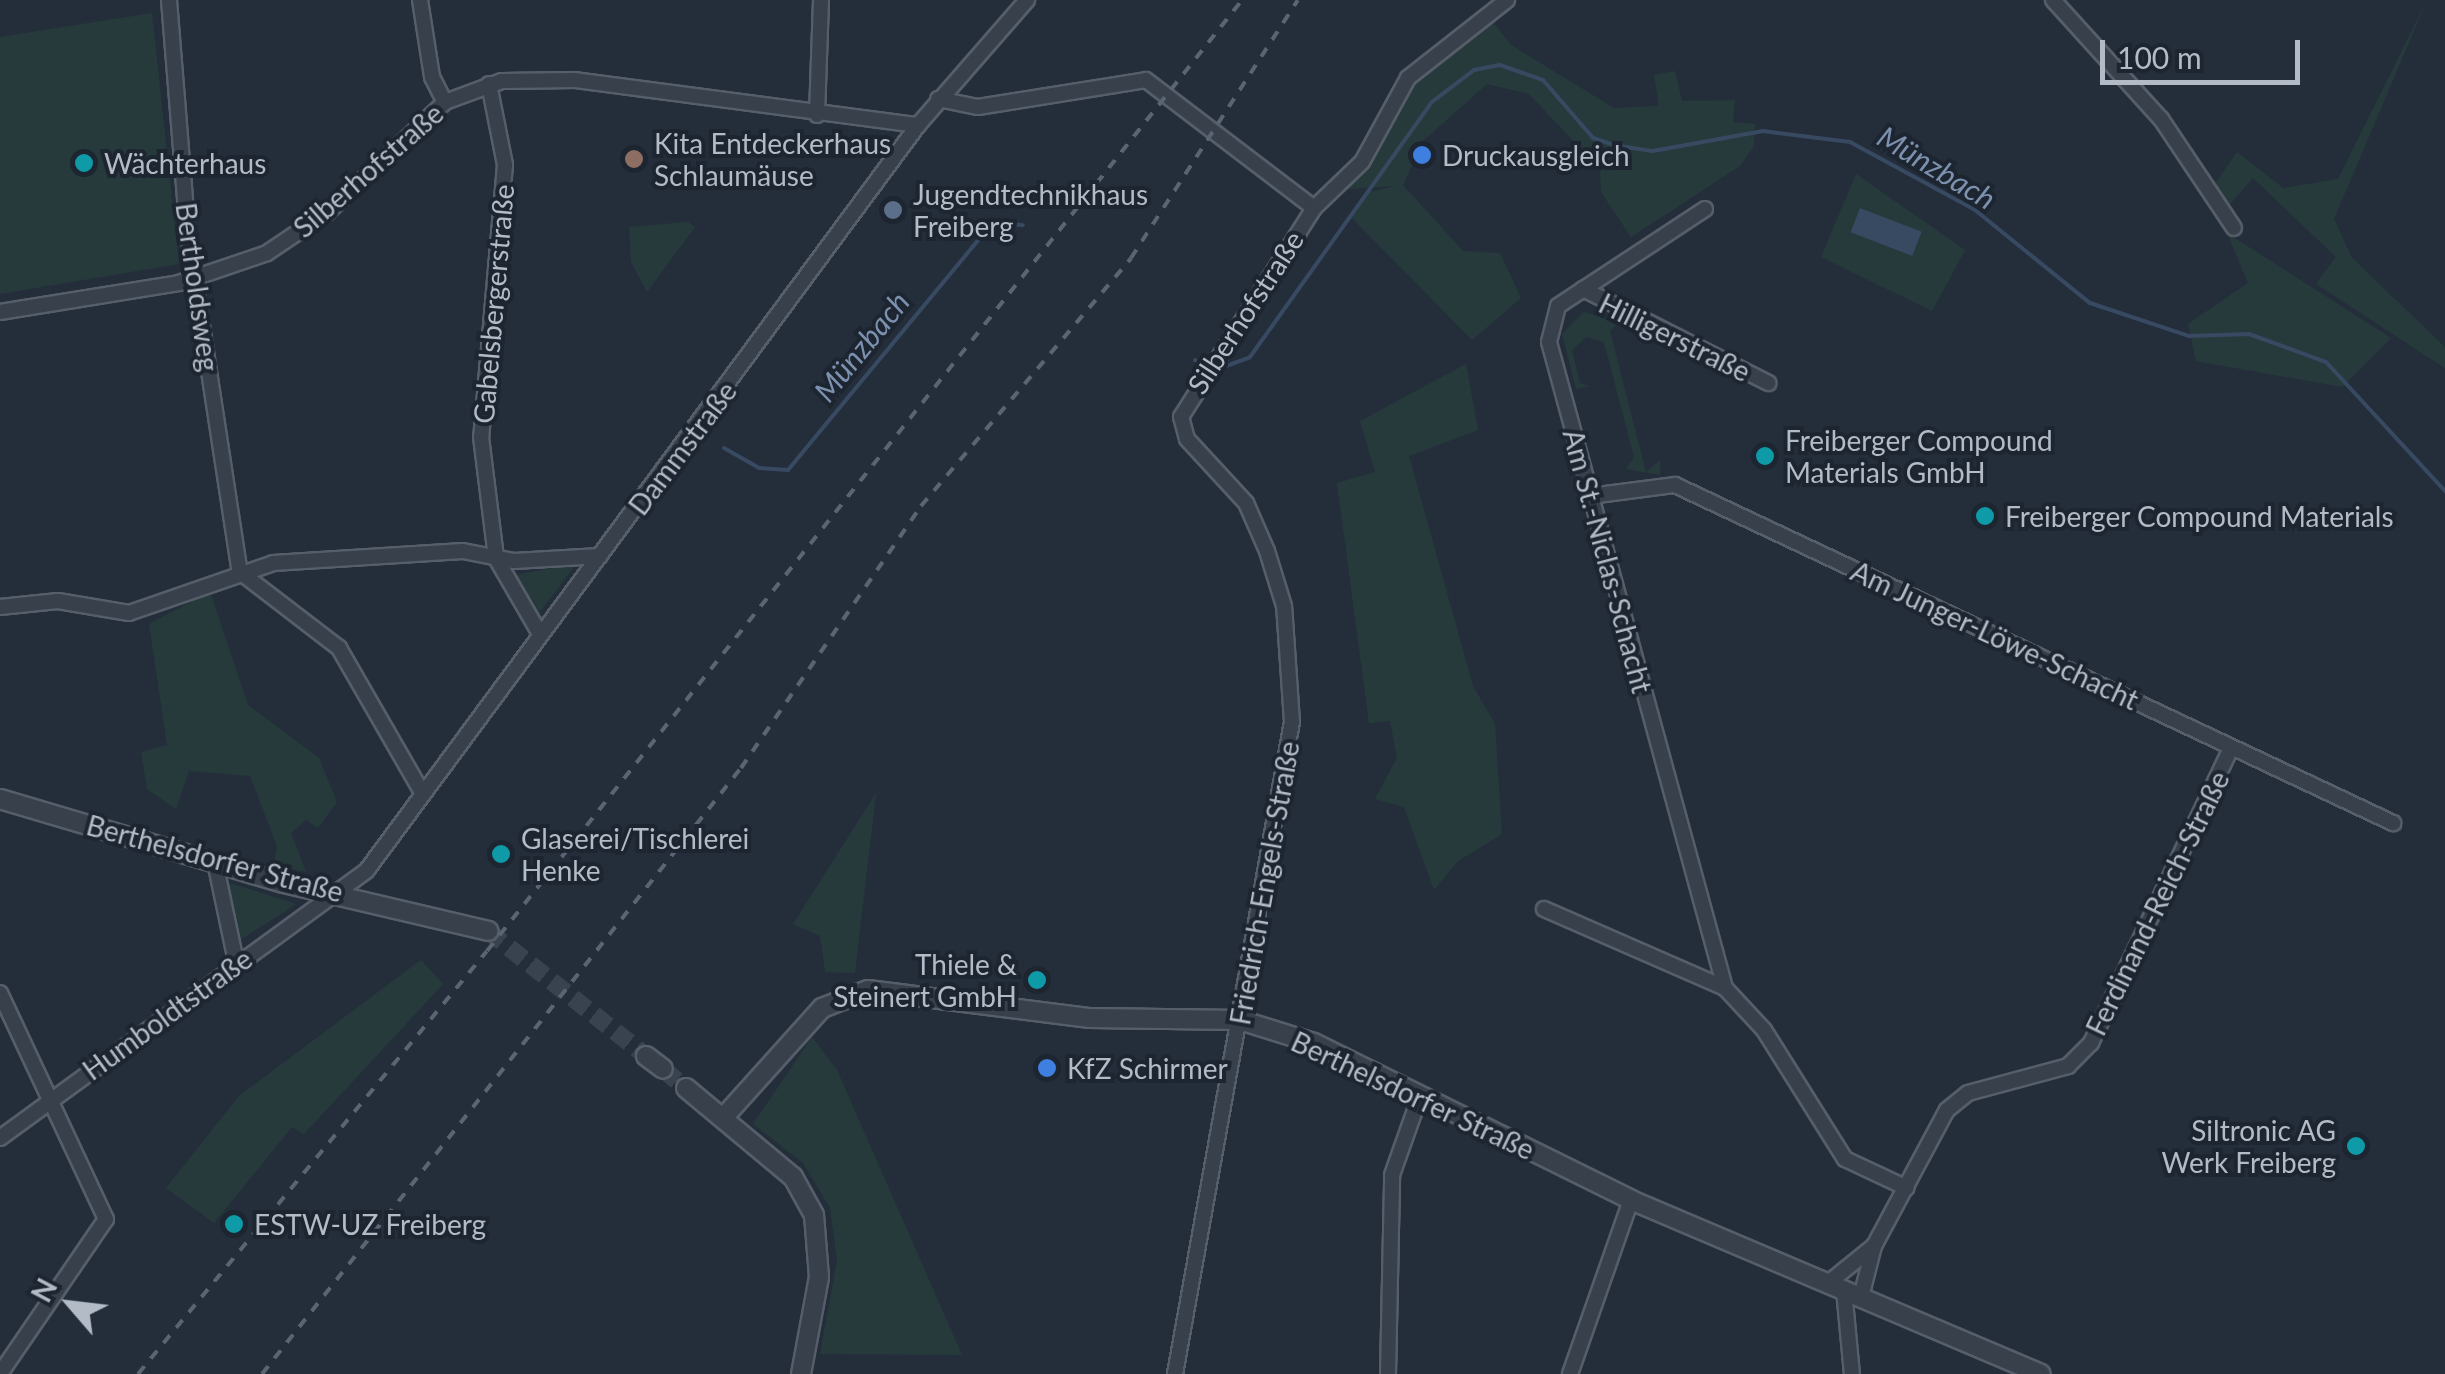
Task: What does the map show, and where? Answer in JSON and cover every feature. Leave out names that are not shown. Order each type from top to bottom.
[{"type":"street","name":"Bertholdsweg","points":[[168,0],[197,277],[240,572]]},
{"type":"street","points":[[420,0],[432,78],[445,102]]},
{"type":"street","points":[[818,115],[821,0]]},
{"type":"street","name":"Dammstraße","points":[[336,893],[367,870],[918,125],[1027,0]]},
{"type":"street","name":"Silberhofstraße","points":[[1182,417],[1198,379],[1314,208],[1362,162],[1426,55],[1507,0]]},
{"type":"street","points":[[2053,0],[2162,119],[2234,228]]},
{"type":"street","name":"Silberhofstraße","points":[[0,312],[197,277],[306,230],[445,102],[489,84],[575,80],[818,115],[880,114],[918,125]]},
{"type":"street","name":"Silberhofstraße","points":[[938,99],[978,107],[1146,80],[1314,208]]},
{"type":"street","name":"Gabelsbergerstraße","points":[[489,84],[505,164],[480,388],[496,558],[540,634]]},
{"type":"street","name":"Am St.-Niclas-Schacht","points":[[1705,209],[1558,306],[1548,330],[1725,988]]},
{"type":"street","name":"Hilligerstraße","points":[[1583,289],[1768,383]]},
{"type":"street","name":"Friedrich-Engels-Straße","points":[[1176,1374],[1282,801],[1292,666],[1267,551],[1246,503],[1188,438],[1182,417]]},
{"type":"street","name":"Am Junger-Löwe-Schacht","points":[[1590,496],[1675,484],[2393,824]]},
{"type":"street","points":[[0,607],[58,601],[129,614],[240,572],[463,551],[496,558],[600,556]]},
{"type":"street","points":[[240,572],[339,648],[423,794]]},
{"type":"street","name":"Ferdinand-Reich-Straße","points":[[1844,1290],[1874,1246],[1947,1110],[1968,1093],[2068,1066],[2091,1043],[2232,748]]},
{"type":"street","name":"Berthelsdorfer Straße","points":[[0,799],[215,862],[488,931]]},
{"type":"street","points":[[215,862],[236,962]]},
{"type":"street","name":"Humboldtstraße","points":[[0,1138],[236,962],[336,893]]},
{"type":"street","name":"Am St.-Niclas-Schacht","points":[[1544,908],[1725,988],[1764,1030],[1846,1159],[1907,1188]]},
{"type":"street","name":"Berthelsdorfer Straße","points":[[723,1118],[822,1008],[868,990],[1090,1018],[1240,1020],[1314,1043],[1631,1200],[2042,1374]]},
{"type":"street","points":[[0,1374],[106,1219],[2,1001]]},
{"type":"street","points":[[646,1056],[663,1069]]},
{"type":"street","points":[[686,1088],[793,1177],[814,1214],[819,1277],[802,1374]]},
{"type":"street","points":[[1388,1374],[1392,1175],[1420,1096]]},
{"type":"street","points":[[1570,1374],[1631,1200]]},
{"type":"street","name":"Ferdinand-Reich-Straße","points":[[1844,1290],[1874,1246]]},
{"type":"street","points":[[1844,1290],[1852,1374]]},
{"type":"green space","points":[[2427,0],[2334,219],[2352,258],[2445,347],[2445,368],[2316,284],[2336,257],[2253,178],[2225,210],[2212,188],[2237,152],[2283,188],[2338,179]]},
{"type":"green space","points":[[152,13],[179,264],[0,294],[0,37]]},
{"type":"green space","points":[[1487,15],[1511,45],[1614,108],[1659,106],[1654,75],[1675,71],[1682,101],[1735,100],[1733,122],[1755,124],[1754,146],[1740,166],[1631,237],[1601,192],[1600,169],[1529,94],[1487,84],[1424,140],[1403,185],[1463,251],[1500,253],[1521,298],[1472,340],[1350,216],[1369,192],[1396,186],[1337,190],[1408,78]]},
{"type":"green space","points":[[1856,174],[1965,250],[1932,311],[1821,257]]},
{"type":"green space","points":[[688,222],[695,227],[647,292],[631,262],[629,227]]},
{"type":"green space","points":[[2227,233],[2391,338],[2342,387],[2196,361],[2188,324],[2248,283]]},
{"type":"green space","points":[[1584,312],[1618,323],[1610,331],[1646,472],[1660,460],[1660,475],[1626,469],[1634,457],[1604,342],[1586,337],[1572,350],[1580,383],[1590,386],[1576,389],[1562,334]]},
{"type":"green space","points":[[1466,364],[1478,430],[1409,456],[1473,686],[1495,724],[1502,834],[1458,861],[1434,890],[1404,807],[1375,799],[1397,758],[1390,721],[1369,723],[1337,483],[1375,472],[1360,421]]},
{"type":"green space","points":[[574,567],[540,612],[515,575]]},
{"type":"green space","points":[[210,592],[248,705],[319,758],[337,802],[318,828],[306,820],[291,833],[306,872],[274,865],[277,846],[250,776],[189,771],[176,809],[147,789],[141,752],[167,745],[149,624]]},
{"type":"green space","points":[[876,793],[855,973],[825,972],[820,936],[793,924]]},
{"type":"green space","points":[[227,882],[296,904],[239,941]]},
{"type":"green space","points":[[421,960],[443,984],[304,1134],[292,1127],[214,1223],[166,1188],[239,1096]]},
{"type":"green space","points":[[812,1037],[837,1070],[962,1355],[820,1354],[837,1261],[830,1208],[803,1163],[753,1124]]},
{"type":"water","points":[[1860,208],[1922,232],[1912,256],[1851,232]]},
{"type":"waterway","name":"Münzbach","points":[[1215,370],[1250,357],[1432,102],[1474,70],[1500,65],[1543,80],[1593,138],[1614,145],[1653,151],[1763,131],[1850,142],[1975,210],[2090,303],[2189,336],[2249,334],[2326,362],[2445,491]]},
{"type":"waterway","name":"Münzbach","points":[[724,448],[759,468],[788,470],[993,222],[1023,225]]},
{"type":"waterway","name":"Münzbach","points":[[1195,360],[1206,366]]},
{"type":"tunnel","points":[[488,931],[646,1056]]},
{"type":"tunnel","points":[[663,1069],[686,1088]]},
{"type":"railway","points":[[138,1374],[487,951],[1242,0]]},
{"type":"railway","points":[[262,1374],[741,768],[921,506],[1131,258],[1298,0]]},
{"type":"place","name":"Druckausgleich","points":[[1422,155]]},
{"type":"place","name":"Kita Entdeckerhaus Schlaumäuse","points":[[634,159]]},
{"type":"place","name":"Wächterhaus","points":[[84,163]]},
{"type":"place","name":"Jugendtechnikhaus Freiberg","points":[[893,210]]},
{"type":"place","name":"Freiberger Compound Materials GmbH","points":[[1765,456]]},
{"type":"place","name":"Freiberger Compound Materials","points":[[1985,516]]},
{"type":"place","name":"Glaserei/Tischlerei Henke","points":[[501,854]]},
{"type":"place","name":"Thiele & Steinert GmbH","points":[[1037,980]]},
{"type":"place","name":"KfZ Schirmer","points":[[1047,1068]]},
{"type":"place","name":"Siltronic AG Werk Freiberg","points":[[2356,1146]]},
{"type":"place","name":"ESTW-UZ Freiberg","points":[[234,1224]]}]
